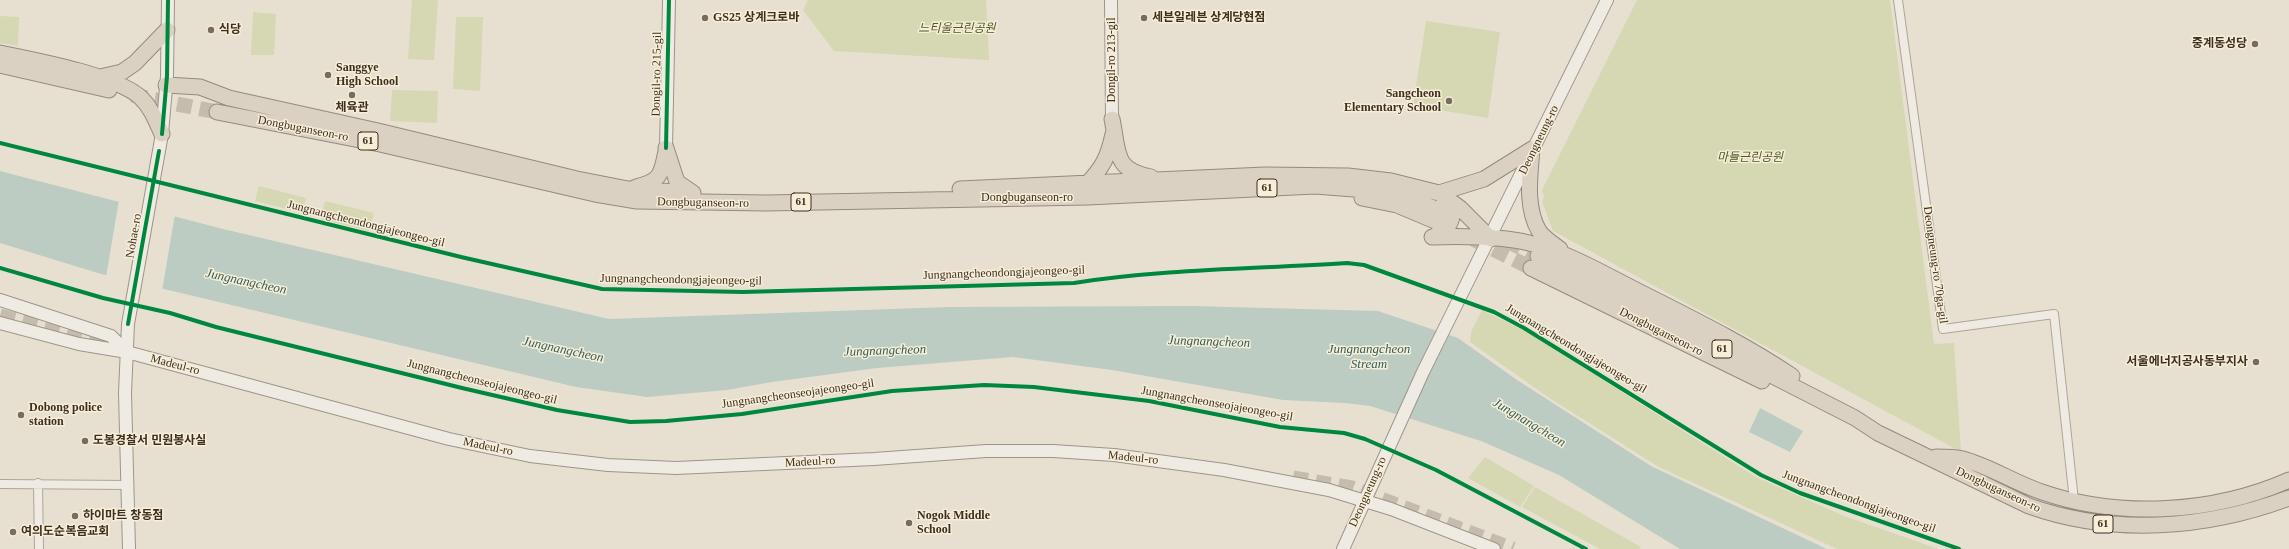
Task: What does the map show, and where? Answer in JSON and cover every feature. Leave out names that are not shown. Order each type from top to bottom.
[{"type":"highway","points":[[98,77],[122,72],[135,63],[167,30]]},
{"type":"highway","points":[[0,53],[98,77],[128,88],[141,98],[152,112],[162,134]]},
{"type":"highway","points":[[0,65],[109,90]]},
{"type":"highway","points":[[166,85],[200,87],[229,98],[378,131],[552,174],[628,189],[693,193],[747,203]]},
{"type":"highway","name":"Dongbuganseon-ro","points":[[217,112],[380,144],[602,195],[637,201],[672,203],[747,203],[1088,197],[1168,187],[1199,193],[1352,196],[1397,205],[1441,217],[1393,192],[1352,188],[1303,187],[1199,193]]},
{"type":"highway","points":[[1087,184],[1101,169],[1109,151],[1113,134],[1112,119]]},
{"type":"highway","points":[[1112,119],[1120,157],[1124,167],[1168,187]]},
{"type":"highway","points":[[628,189],[652,183],[658,177],[663,166],[666,148]]},
{"type":"highway","points":[[666,148],[677,182],[693,193]]},
{"type":"highway","points":[[1440,193],[1484,179],[1532,149]]},
{"type":"highway","points":[[1532,149],[1529,184],[1532,209],[1539,231],[1573,258]]},
{"type":"highway","points":[[1248,176],[1303,187]]},
{"type":"highway","points":[[892,200],[949,189],[1087,184],[1168,187],[1229,177],[1348,176],[1391,181],[1440,193],[1460,208],[1491,239]]},
{"type":"highway","points":[[1440,193],[1453,209],[1452,220],[1448,229],[1432,237],[1458,236],[1530,243],[1573,258],[1701,322],[1770,362],[1844,412]]},
{"type":"highway","name":"Dongbuganseon-ro","points":[[1878,433],[1844,412],[1535,262],[1710,357],[1878,433],[2028,506],[2068,518],[2099,524],[2136,526],[2196,522],[2255,510],[2289,498]]},
{"type":"highway","points":[[1927,456],[1962,458],[2018,484],[2074,501],[2124,507],[2186,507],[2227,501],[2265,491],[2289,480]]},
{"type":"main road","name":"Nohae-ro","points":[[129,549],[125,392],[128,324],[162,134],[166,85],[168,0]]},
{"type":"main road","name":"Dongil-ro 215-gil","points":[[666,148],[669,0]]},
{"type":"main road","name":"Dongil-ro 213-gil","points":[[1111,0],[1112,119]]},
{"type":"main road","name":"Deongneung-ro","points":[[1342,549],[1423,372],[1491,239],[1532,149],[1607,0]]},
{"type":"main road","name":"Madeul-ro","points":[[0,300],[23,309],[111,336],[127,352]]},
{"type":"main road","points":[[0,305],[23,309]]},
{"type":"main road","name":"Madeul-ro","points":[[0,323],[79,344],[127,352],[449,439],[530,456],[608,465],[676,468],[874,459],[986,451],[1053,451],[1171,462],[1289,481],[1364,499],[1494,549]]},
{"type":"street","name":"Deongneung-ro 70ga-gil","points":[[1898,0],[1943,329],[2054,314],[2074,501]]},
{"type":"street","points":[[38,483],[39,549]]},
{"type":"street","points":[[0,484],[38,483],[128,485]]},
{"type":"green space","points":[[412,0],[438,0],[434,60],[408,59]]},
{"type":"green space","name":"느티울근린공원","points":[[808,0],[986,0],[989,60],[834,51],[803,10]]},
{"type":"green space","name":"마들근린공원","points":[[1637,0],[1890,0],[1934,344],[1954,343],[1961,452],[1553,231],[1542,202],[1544,197],[1542,190]]},
{"type":"green space","points":[[253,12],[276,14],[274,55],[251,55]]},
{"type":"green space","points":[[0,16],[19,17],[18,46],[0,43]]},
{"type":"green space","points":[[456,17],[483,17],[480,91],[453,89]]},
{"type":"green space","points":[[1426,21],[1500,32],[1488,118],[1413,106]]},
{"type":"green space","points":[[392,90],[438,91],[437,123],[390,121]]},
{"type":"green space","points":[[259,186],[306,198],[302,213],[255,201]]},
{"type":"green space","points":[[325,201],[374,213],[369,231],[321,219]]},
{"type":"green space","points":[[1482,310],[1529,333],[1756,477],[1844,516],[1939,549],[1837,549],[1659,467],[1551,399],[1470,342],[1471,332]]},
{"type":"green space","points":[[1485,457],[1534,486],[1520,507],[1468,478]]},
{"type":"green space","points":[[1535,487],[1641,547],[1640,549],[1600,549],[1522,507]]},
{"type":"water","name":"Jungnangcheon Stream","points":[[0,171],[223,229],[609,319],[948,307],[1192,306],[1378,311],[1458,338],[1517,380],[1651,466],[1827,549],[1680,549],[1559,475],[1481,441],[1370,406],[1345,403],[1283,400],[1112,370],[1013,357],[877,368],[772,382],[727,390],[647,397],[576,387],[101,274],[0,243]]},
{"type":"water","points":[[1760,408],[1803,431],[1790,452],[1749,432]]},
{"type":"pier","points":[[119,200],[175,214],[162,291],[106,277]]},
{"type":"tunnel","points":[[132,95],[217,112]]},
{"type":"tunnel","points":[[1473,239],[1531,268]]},
{"type":"tunnel","points":[[1507,241],[1538,256]]},
{"type":"tunnel","points":[[0,316],[117,346]]},
{"type":"tunnel","points":[[1293,478],[1352,488],[1513,549]]},
{"type":"cycle path","points":[[162,134],[167,76],[168,0]]},
{"type":"cycle path","points":[[666,148],[669,0]]},
{"type":"cycle path","name":"Jungnangcheondongjajeongeo-gil","points":[[0,143],[461,257],[602,289],[743,292],[1074,283],[1108,278],[1176,272],[1347,263],[1364,265],[1494,312],[1524,328],[1761,475],[1800,493],[1959,549]]},
{"type":"cycle path","points":[[128,324],[159,151]]},
{"type":"cycle path","name":"Jungnangcheonseojajeongeo-gil","points":[[0,268],[103,298],[170,313],[216,327],[462,388],[557,410],[630,422],[666,421],[742,414],[892,391],[984,385],[1034,387],[1149,401],[1280,427],[1344,433],[1365,439],[1436,470],[1586,549]]},
{"type":"place","name":"GS25 상계크로바","points":[[705,18]]},
{"type":"place","name":"세븐일레븐 상계당현점","points":[[1144,18]]},
{"type":"place","name":"식당","points":[[211,30]]},
{"type":"place","name":"중계동성당","points":[[2255,44]]},
{"type":"place","name":"Sanggye High School","points":[[328,75]]},
{"type":"place","name":"체육관","points":[[352,95]]},
{"type":"place","name":"Sangcheon Elementary School","points":[[1449,101]]},
{"type":"place","name":"서울에너지공사동부지사","points":[[2256,362]]},
{"type":"place","name":"Dobong police station","points":[[21,415]]},
{"type":"place","name":"도봉경찰서 민원봉사실","points":[[85,441]]},
{"type":"place","name":"하이마트 창동점","points":[[75,516]]},
{"type":"place","name":"Nogok Middle School","points":[[909,523]]},
{"type":"place","name":"여의도순복음교회","points":[[13,532]]},
{"type":"water label","name":"Jungnangcheon","points":[[246,282]]},
{"type":"water label","name":"Jungnangcheon","points":[[1209,342]]},
{"type":"water label","name":"Jungnangcheon","points":[[563,350]]},
{"type":"water label","name":"Jungnangcheon","points":[[885,351]]},
{"type":"water label","name":"Jungnangcheon","points":[[1529,423]]}]
